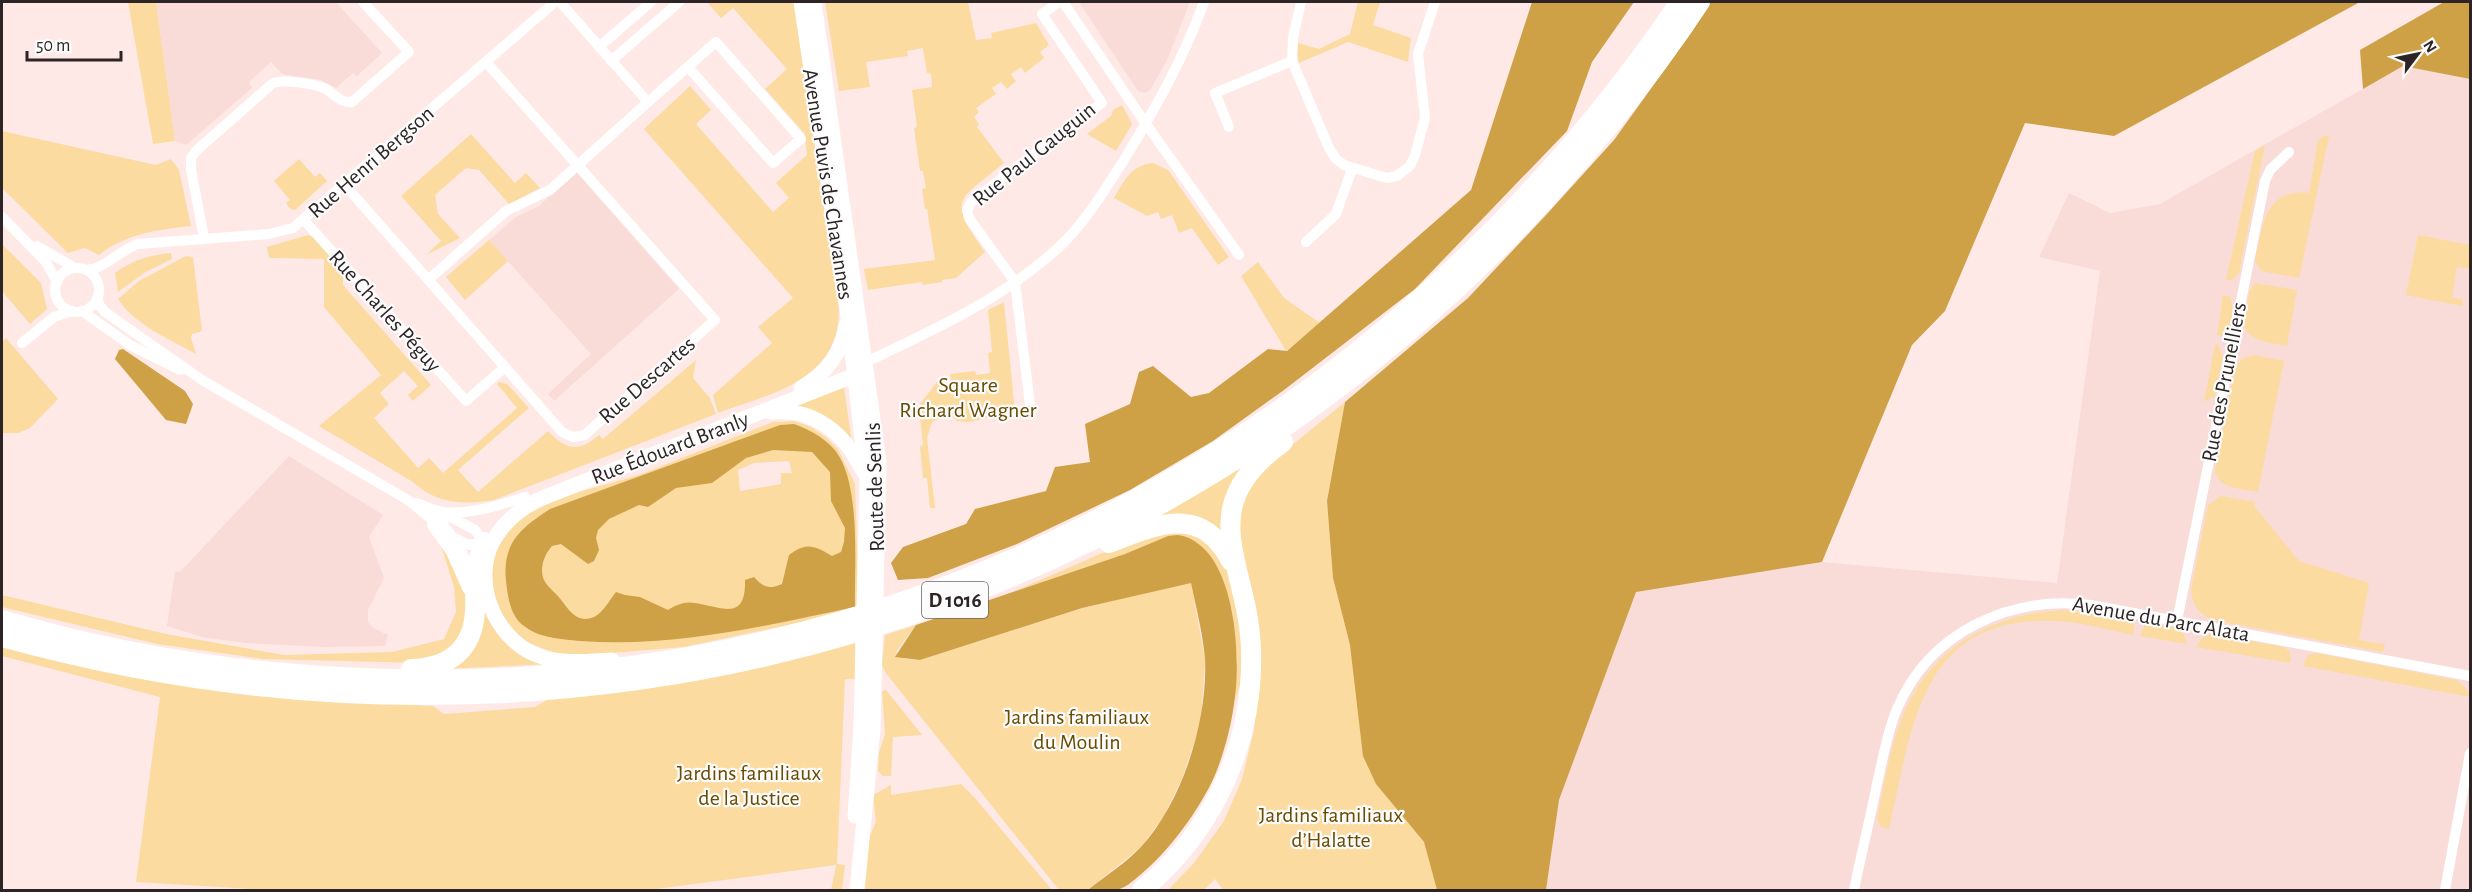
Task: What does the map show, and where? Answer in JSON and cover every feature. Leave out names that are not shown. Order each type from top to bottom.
[{"type":"highway","name":"D 1016","points":[[2,620],[124,650],[217,666],[359,679],[490,679],[607,669],[705,654],[771,640],[855,618],[995,567],[1160,486],[1277,413],[1390,327],[1510,215],[1558,162],[1604,106],[1680,2]]},
{"type":"highway","name":"D 1016","points":[[985,588],[1108,532],[1219,470],[1330,395],[1420,322],[1484,264],[1577,165],[1641,85],[1700,2]]},
{"type":"highway","name":"D 1016","points":[[1142,891],[1170,866],[1211,811],[1241,736],[1250,680],[1249,625],[1231,544],[1230,526],[1234,501],[1244,478],[1268,453],[1353,390],[1420,322]]},
{"type":"highway","points":[[440,518],[464,564],[475,596]]},
{"type":"highway","name":"D 1016","points":[[2,637],[102,662],[231,684],[354,694],[487,695],[628,682],[796,650],[885,624],[1170,522],[1191,525],[1210,535],[1224,549],[1237,573]]},
{"type":"highway","points":[[288,674],[426,669],[439,665],[456,655],[469,638],[474,623],[476,572],[490,544]]},
{"type":"highway","points":[[1161,891],[1185,868],[1204,840],[1217,811],[1224,783]]},
{"type":"main road","name":"Avenue Puvis de Chavannes","points":[[801,2],[848,316],[861,368]]},
{"type":"main road","name":"Avenue Puvis de Chavannes","points":[[814,2],[861,368]]},
{"type":"main road","points":[[801,388],[822,373],[836,355],[843,340],[848,316]]},
{"type":"main road","name":"Rue Édouard Branly","points":[[490,544],[500,515],[525,497],[801,388],[861,368]]},
{"type":"main road","name":"Rue Édouard Branly","points":[[490,544],[517,512],[535,501],[757,414],[861,368]]},
{"type":"main road","name":"Route de Senlis","points":[[861,368],[871,579]]},
{"type":"main road","name":"Route de Senlis","points":[[861,368],[879,462],[871,579]]},
{"type":"main road","points":[[757,414],[794,412],[825,424],[850,448],[867,482]]},
{"type":"main road","points":[[490,544],[485,581],[494,614],[512,640],[538,656],[572,661],[705,654]]},
{"type":"main road","points":[[847,891],[869,663],[871,579]]},
{"type":"main road","points":[[857,891],[873,729],[869,663]]},
{"type":"street","points":[[204,238],[190,164],[197,150],[273,83],[283,80],[321,87],[344,102],[352,102],[409,52],[363,2]]},
{"type":"street","name":"Rue Henri Bergson","points":[[87,270],[100,266],[127,248],[153,242],[278,233],[293,228],[555,2]]},
{"type":"street","points":[[560,2],[648,102]]},
{"type":"street","points":[[599,47],[651,2]]},
{"type":"street","points":[[611,61],[679,2]]},
{"type":"street","points":[[1061,2],[1239,255]]},
{"type":"street","name":"Rue Paul Gauguin","points":[[1015,282],[969,218],[967,210],[972,201],[1102,103],[1041,14],[1061,2]]},
{"type":"street","points":[[861,368],[1015,282],[1058,248],[1080,225],[1098,201],[1146,124],[1175,72],[1204,2]]},
{"type":"street","points":[[1301,2],[1293,38],[1292,61],[1329,148],[1336,159],[1352,169],[1387,178],[1402,173],[1413,161],[1425,118],[1418,54],[1435,2]]},
{"type":"street","points":[[428,280],[506,211],[543,194],[716,42],[801,139],[773,163],[688,67]]},
{"type":"street","points":[[1229,127],[1215,93],[1292,61]]},
{"type":"street","name":"Rue Descartes","points":[[344,184],[562,432],[578,437],[590,430],[715,320],[486,62]]},
{"type":"street","name":"Rue des Prunelliers","points":[[2177,621],[2265,180],[2270,170],[2289,152]]},
{"type":"street","points":[[1306,242],[1336,214],[1352,169]]},
{"type":"street","points":[[2,217],[46,261],[57,282],[55,308],[42,326]]},
{"type":"street","name":"Rue Charles Péguy","points":[[304,220],[466,401],[505,367]]},
{"type":"street","points":[[17,232],[61,261],[75,268],[87,270],[98,282],[98,298],[105,312],[202,380]]},
{"type":"street","name":"Rue Henri Bergson","points":[[98,282],[103,273],[114,264],[153,242]]},
{"type":"street","points":[[57,282],[63,273],[75,268]]},
{"type":"street","points":[[1015,282],[1030,413]]},
{"type":"street","points":[[57,298],[64,307],[77,311],[130,345],[202,380],[440,518],[475,530],[490,544]]},
{"type":"street","points":[[22,343],[58,315],[90,308],[98,298]]},
{"type":"street","name":"Rue Édouard Branly","points":[[440,518],[525,497]]},
{"type":"street","points":[[440,518],[463,544],[490,544]]},
{"type":"street","name":"Avenue du Parc Alata","points":[[1854,891],[1884,753],[1896,711],[1913,681],[1934,655],[1987,618],[2017,608],[2043,603],[2091,605],[2470,676]]},
{"type":"street","points":[[2445,891],[2470,753]]},
{"type":"shaded area","points":[[156,2],[336,2],[382,53],[357,76],[353,73],[336,88],[321,80],[282,74],[271,62],[249,82],[252,88],[186,145],[175,141]]},
{"type":"shaded area","points":[[1079,2],[1190,2],[1168,58],[1150,90],[1145,93],[1138,91]]},
{"type":"shaded area","points":[[1532,2],[1634,2],[1592,62],[1567,131],[1415,289],[1284,390],[1213,441],[1130,490],[1017,544],[928,578],[898,580],[891,563],[903,547],[966,524],[975,509],[1046,491],[1055,467],[1090,462],[1085,424],[1130,404],[1139,372],[1153,366],[1191,397],[1209,393],[1268,349],[1287,351],[1471,190]]},
{"type":"shaded area","points":[[1710,2],[2360,2],[2114,136],[2025,123],[1945,311],[1912,345],[1822,562],[1636,592],[1559,800],[1546,890],[1437,890],[1424,842],[1376,784],[1363,756],[1350,645],[1333,578],[1327,501],[1345,402],[1468,298],[1546,215],[1614,140],[1693,30]]},
{"type":"shaded area","points":[[2444,2],[2470,2],[2470,79],[2403,66],[2363,89],[2360,50]]},
{"type":"shaded area","points":[[2403,66],[2470,79],[2470,890],[1546,890],[1559,800],[1636,591],[1822,562],[2057,583],[2100,271],[2039,257],[2069,193],[2110,213],[2160,204]]},
{"type":"shaded area","points":[[576,172],[679,289],[554,401],[548,394],[591,354],[489,240],[516,217],[539,206]]},
{"type":"shaded area","points":[[123,349],[185,391],[193,404],[186,424],[166,420],[115,359],[119,350]]},
{"type":"shaded area","points":[[794,424],[815,433],[833,448],[842,462],[849,480],[855,524],[855,607],[719,634],[650,641],[580,641],[551,637],[536,633],[519,622],[510,606],[507,587],[507,556],[516,538],[530,523],[550,509],[780,425]],"holes":[[[773,450],[812,452],[830,472],[831,501],[845,528],[841,552],[832,556],[815,547],[800,548],[789,555],[782,584],[770,587],[763,585],[754,577],[745,580],[744,593],[737,607],[723,609],[688,603],[668,610],[640,597],[616,592],[598,615],[587,619],[572,613],[543,578],[544,561],[552,546],[561,544],[588,564],[594,561],[599,550],[596,538],[598,530],[609,519],[639,505],[648,507],[676,488],[712,483],[746,458]]]},
{"type":"shaded area","points":[[289,456],[383,515],[369,537],[384,578],[368,610],[368,622],[373,628],[388,635],[385,646],[322,647],[245,643],[202,637],[167,626],[175,571],[180,572]]},
{"type":"shaded area","points":[[1178,535],[1197,543],[1212,559],[1223,580],[1231,606],[1237,659],[1236,684],[1233,712],[1223,754],[1205,795],[1188,822],[1158,858],[1133,881],[1120,889],[1088,890],[1135,853],[1156,828],[1169,807],[1190,759],[1202,708],[1205,683],[1205,659],[1201,630],[1191,583],[1082,608],[920,660],[895,657],[916,625],[1125,554],[1168,536]]},
{"type":"green space","points":[[128,2],[156,2],[175,141],[153,144]]},
{"type":"green space","points":[[707,2],[794,2],[839,310],[836,334],[828,353],[815,369],[799,381],[780,390],[718,413],[713,395],[772,343],[758,327],[793,298],[644,129],[690,86],[711,110],[696,124],[773,212],[789,198],[776,183],[807,155],[805,134],[765,89],[787,69],[733,8],[721,18]]},
{"type":"green space","points":[[825,2],[968,2],[976,40],[992,38],[991,33],[1036,23],[1049,45],[1040,52],[1044,58],[1025,73],[1021,67],[1011,74],[1016,81],[1007,89],[1001,82],[992,88],[996,94],[976,108],[979,112],[974,117],[979,124],[977,127],[1004,163],[976,185],[963,202],[962,211],[965,221],[985,252],[956,278],[923,285],[922,282],[868,290],[864,269],[935,260],[922,189],[926,188],[923,171],[920,171],[912,90],[932,87],[931,74],[927,73],[923,48],[907,51],[908,56],[866,62],[870,87],[839,91]]},
{"type":"green space","points":[[1358,2],[1380,2],[1373,25],[1411,38],[1408,62],[1348,42],[1299,63],[1298,43],[1319,49],[1350,34]]},
{"type":"green space","points":[[1122,105],[1132,124],[1116,151],[1087,134],[1111,116],[1113,110]]},
{"type":"green space","points":[[2,131],[156,165],[171,159],[179,170],[191,226],[131,237],[99,255],[85,248],[68,253],[2,188]]},
{"type":"green space","points":[[471,134],[515,183],[526,173],[540,188],[509,204],[479,170],[466,168],[435,195],[438,214],[460,238],[426,255],[441,241],[401,196]]},
{"type":"green space","points":[[2323,136],[2329,136],[2299,278],[2261,271],[2255,261],[2263,224],[2268,213],[2283,197],[2294,193],[2309,193],[2318,141]]},
{"type":"green space","points":[[2265,145],[2239,273],[2233,280],[2226,280],[2255,151]]},
{"type":"green space","points":[[299,159],[315,177],[320,173],[327,181],[295,210],[290,209],[286,203],[290,200],[274,181]]},
{"type":"green space","points":[[1153,163],[1168,170],[1229,257],[1218,265],[1192,228],[1179,233],[1172,215],[1161,219],[1158,212],[1147,216],[1114,198],[1134,170],[1145,164]]},
{"type":"green space","points":[[308,235],[315,238],[343,271],[343,285],[431,385],[413,401],[408,395],[418,386],[404,371],[380,393],[389,404],[374,418],[418,468],[429,458],[443,473],[517,408],[497,384],[499,382],[507,384],[529,408],[458,470],[478,492],[548,431],[561,442],[573,447],[585,445],[599,435],[603,439],[696,360],[693,378],[710,398],[716,414],[494,500],[461,502],[431,495],[319,426],[381,375],[324,307],[324,259],[269,258],[267,247]]},
{"type":"green space","points":[[2418,235],[2470,245],[2470,269],[2457,267],[2452,297],[2463,300],[2462,306],[2406,295]]},
{"type":"green space","points":[[489,240],[508,261],[465,300],[446,277]]},
{"type":"green space","points":[[2,244],[41,283],[47,309],[30,324],[2,291]]},
{"type":"green space","points":[[171,253],[172,259],[144,273],[118,292],[115,273],[142,259]]},
{"type":"green space","points":[[186,256],[193,257],[202,331],[192,334],[196,354],[143,324],[118,299],[139,281]]},
{"type":"green space","points":[[1258,262],[1284,298],[1320,323],[1286,351],[1241,276]]},
{"type":"green space","points":[[2255,283],[2297,290],[2287,346],[2256,338],[2246,330],[2243,324],[2250,290]]},
{"type":"green space","points":[[2223,295],[2230,297],[2232,313],[2228,328],[2222,336],[2217,335]]},
{"type":"green space","name":"Square Richard Wagner","points":[[1004,302],[1015,412],[969,422],[957,421],[950,414],[932,422],[927,438],[935,508],[930,508],[927,478],[923,478],[920,416],[923,415],[920,404],[937,382],[951,381],[950,374],[975,371],[976,375],[990,373],[988,353],[992,352],[988,310]]},
{"type":"green space","points":[[6,338],[58,399],[30,428],[18,433],[2,433],[2,342]]},
{"type":"green space","points":[[2215,344],[2218,345],[2223,357],[2215,396],[2204,402]]},
{"type":"green space","points":[[2253,355],[2284,361],[2258,492],[2225,484],[2220,481],[2215,469],[2235,368],[2242,359]]},
{"type":"green space","points":[[844,387],[852,444],[788,408]]},
{"type":"green space","name":"Jardins familiaux d’Halatte","points":[[1345,402],[1327,501],[1333,578],[1350,645],[1376,784],[1424,842],[1437,890],[1223,890],[1215,879],[1204,890],[1168,890],[1194,863],[1224,821],[1242,779],[1254,730],[1260,663],[1256,607],[1238,547],[1241,494],[1260,471]]},
{"type":"green space","points":[[795,421],[811,427],[826,437],[838,449],[855,484],[859,610],[684,647],[599,654],[557,654],[522,640],[503,622],[490,587],[494,554],[523,512],[568,495],[639,475],[773,422]],"holes":[[[789,461],[792,473],[781,473],[781,484],[740,491],[738,470],[754,463]]]},
{"type":"green space","points":[[1242,466],[1247,466],[1224,540],[1158,516]]},
{"type":"green space","points":[[2221,496],[2255,502],[2255,507],[2299,561],[2369,583],[2359,640],[2385,643],[2383,652],[2217,621],[2198,610],[2191,589],[2208,505]]},
{"type":"green space","points":[[1160,528],[1187,531],[1206,539],[1220,553],[1227,568],[1238,605],[1241,625],[1242,675],[1235,702],[1237,659],[1232,611],[1222,578],[1209,554],[1168,536],[1125,554],[1010,593]]},
{"type":"green space","points":[[439,539],[454,559],[471,609],[468,625],[450,652],[423,663],[263,659],[157,644],[2,607],[2,595],[166,634],[284,655],[392,652],[444,639],[456,612],[454,587]]},
{"type":"green space","name":"Jardins familiaux du Moulin","points":[[1191,582],[1205,660],[1201,723],[1183,776],[1164,816],[1141,847],[1088,890],[1059,890],[885,672],[882,665],[885,635],[916,625],[896,652],[905,659],[920,660],[1082,608]]},
{"type":"green space","points":[[479,601],[486,613],[552,664],[443,669]]},
{"type":"green space","points":[[2067,610],[2130,618],[2134,625],[2133,635],[2056,621],[2011,624],[1976,636],[1950,657],[1931,684],[1917,716],[1906,752],[1889,829],[1881,827],[1877,820],[1894,743],[1902,718],[1914,693],[1929,671],[1947,653],[1990,626],[2040,612]]},
{"type":"green space","points":[[2146,622],[2182,629],[2187,644],[2140,636]]},
{"type":"green space","points":[[2211,634],[2284,647],[2290,652],[2291,663],[2196,647],[2203,637]]},
{"type":"green space","name":"Jardins familiaux de la Justice","points":[[855,640],[855,679],[845,679],[837,864],[845,865],[842,890],[831,890],[836,865],[649,890],[270,890],[136,882],[160,697],[2,656],[2,643],[95,668],[187,686],[292,698],[433,706],[444,714],[535,707],[550,698],[661,685],[748,669]]},
{"type":"green space","points":[[2317,653],[2456,680],[2465,687],[2470,697],[2303,666],[2308,655]]},
{"type":"green space","points":[[886,690],[922,735],[893,737],[891,776],[883,776],[878,771],[879,752],[885,734],[882,691]]},
{"type":"green space","points":[[961,784],[1052,890],[863,890],[868,840],[876,822],[873,795],[891,785],[891,795]]}]
